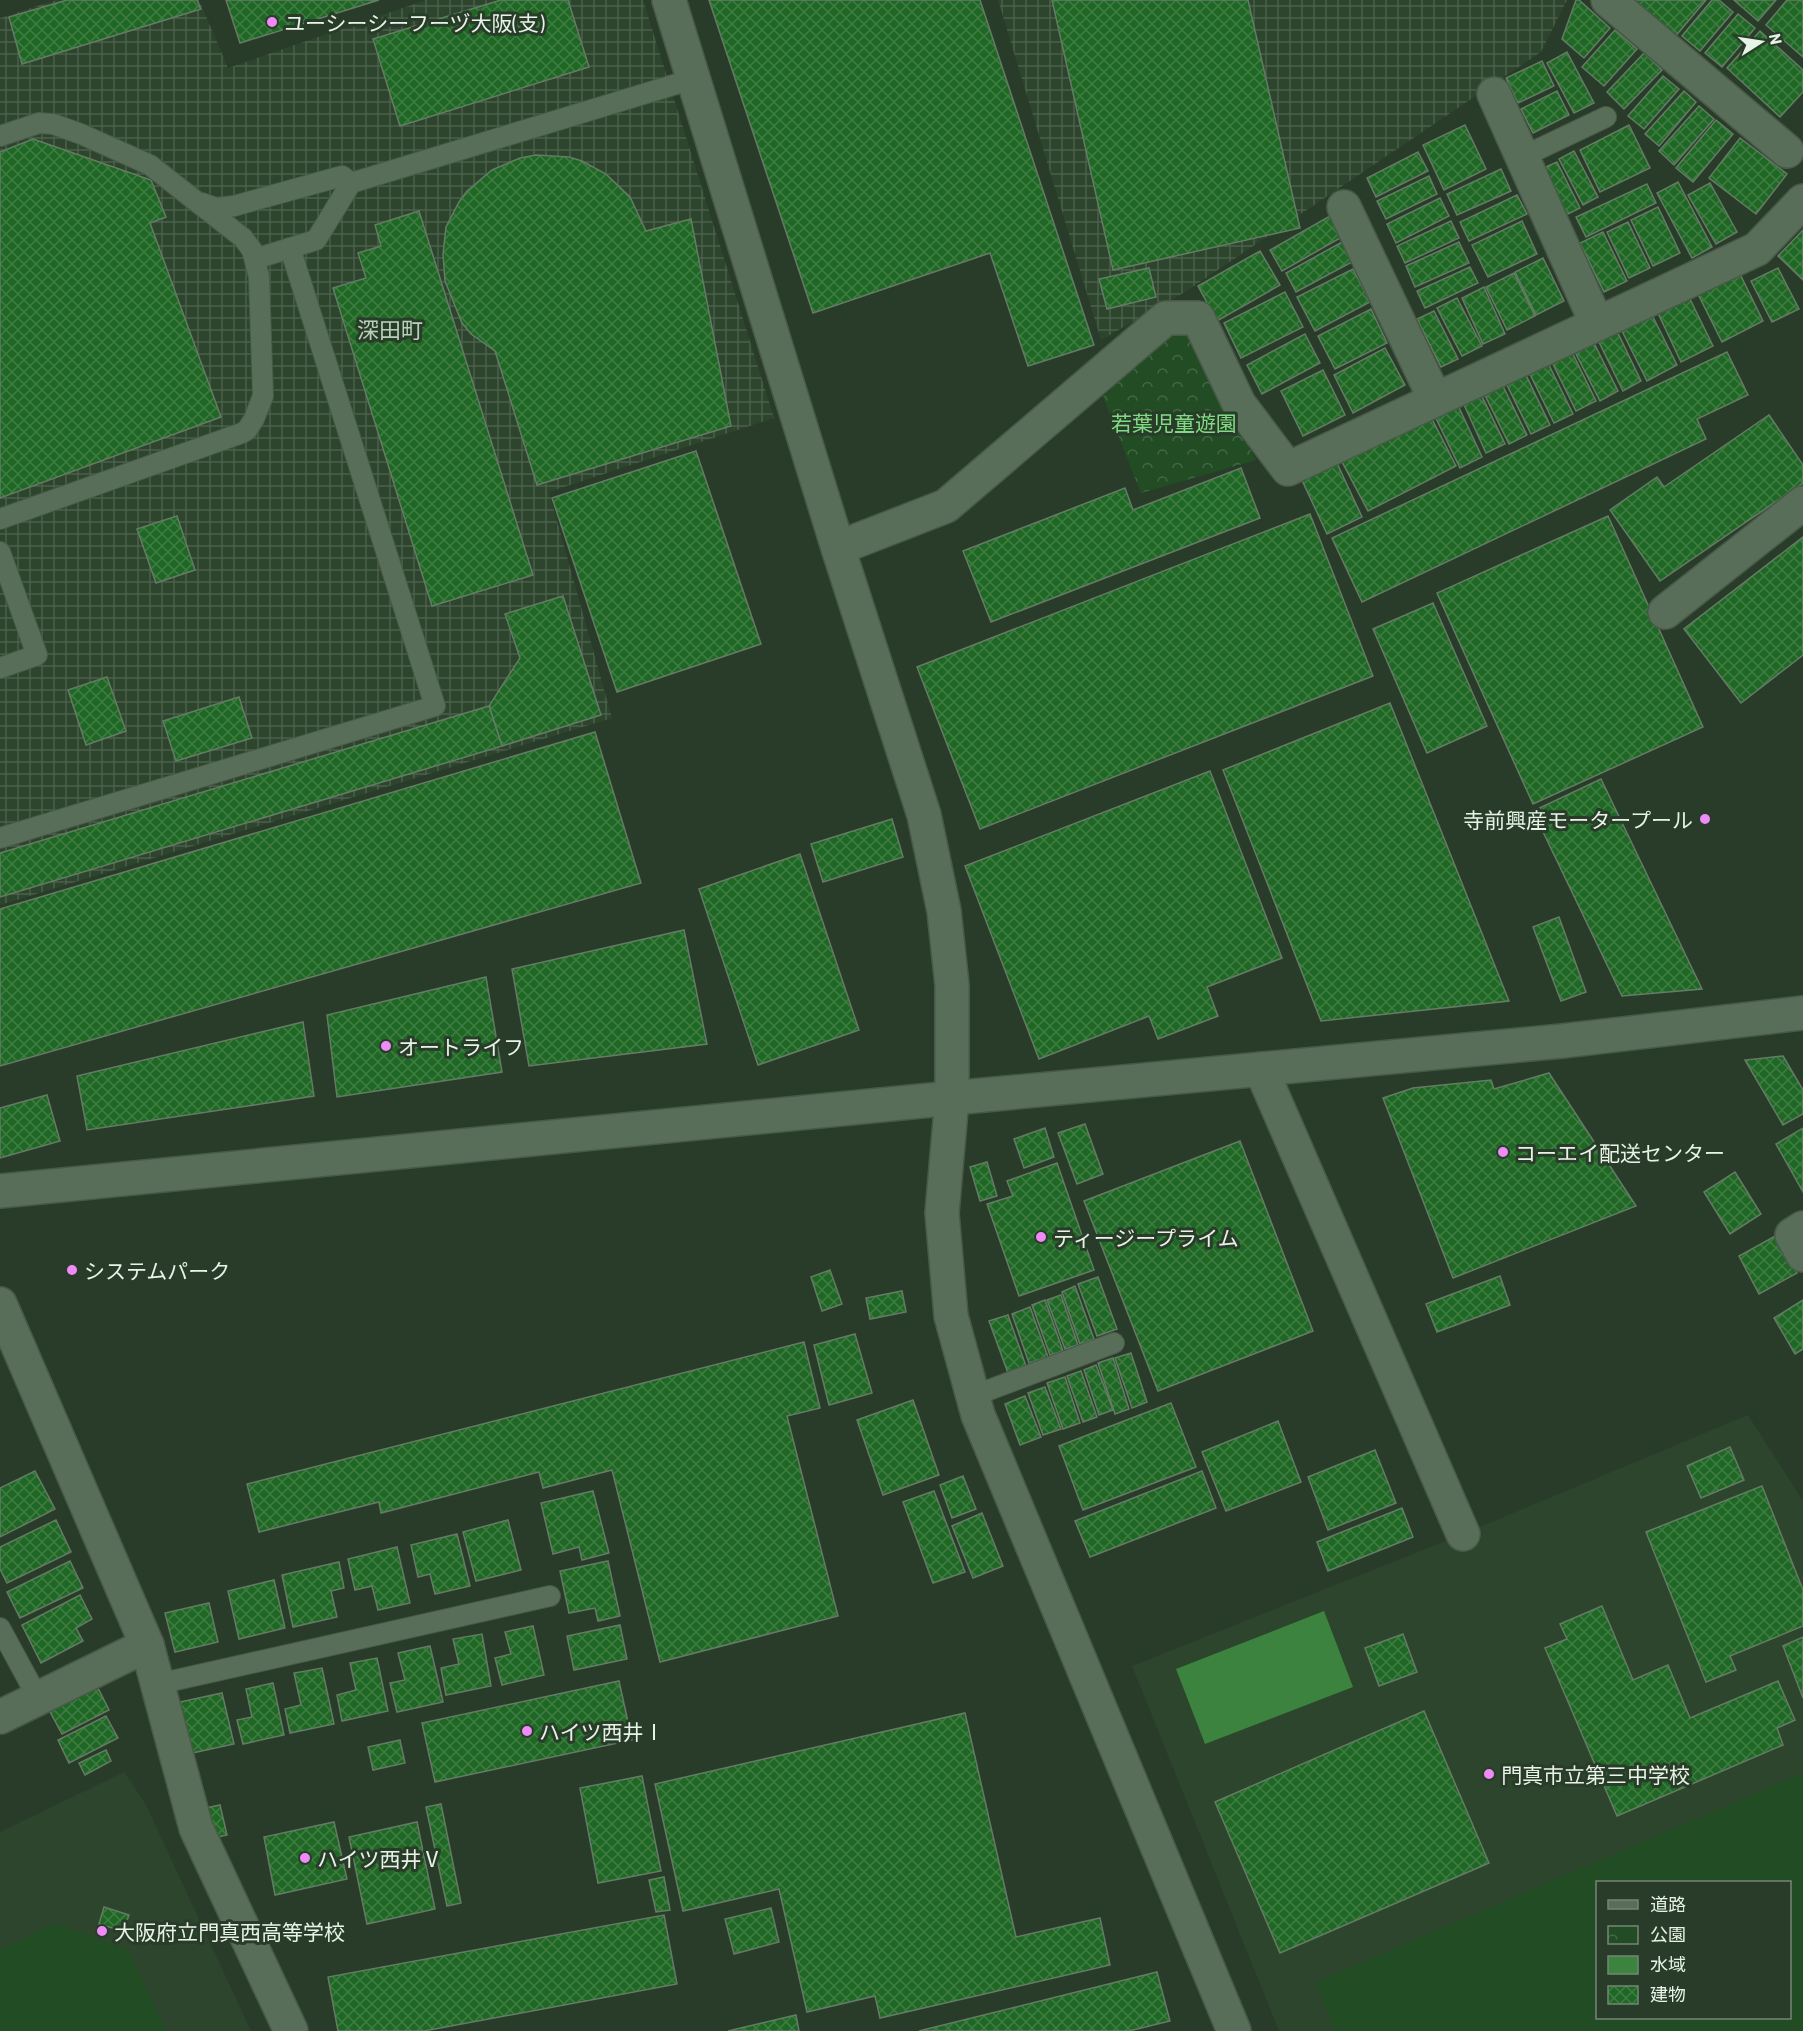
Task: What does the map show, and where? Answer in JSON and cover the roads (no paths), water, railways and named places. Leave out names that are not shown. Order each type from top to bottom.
[{"type":"street","points":[[669,0],[838,548],[924,815],[944,911],[952,985],[952,1098],[942,1213],[951,1316],[978,1415],[1234,2031]]},
{"type":"street","points":[[1608,0],[1798,149]]},
{"type":"street","points":[[1494,94],[1597,324]]},
{"type":"street","points":[[838,548],[946,506],[1166,318],[1198,318],[1239,404],[1288,469],[1757,249],[1803,201]]},
{"type":"street","points":[[1344,207],[1435,399]]},
{"type":"street","points":[[1665,612],[1803,503]]},
{"type":"street","points":[[0,1191],[1562,1041],[1803,1013]]},
{"type":"street","points":[[1261,1069],[1463,1534]]},
{"type":"street","points":[[1803,1228],[1792,1235],[1803,1255]]},
{"type":"street","points":[[0,1304],[147,1645],[196,1828],[291,2031]]},
{"type":"street","points":[[0,1717],[147,1645]]},
{"type":"lane","points":[[255,259],[316,240],[351,183],[693,79]]},
{"type":"lane","points":[[1522,157],[1606,117]]},
{"type":"lane","points":[[0,136],[39,123],[53,124],[81,134],[150,165],[243,238],[248,243],[255,259],[260,290],[263,396],[247,430],[0,519]]},
{"type":"lane","points":[[184,193],[206,204],[225,208],[342,176],[351,183]]},
{"type":"lane","points":[[0,838],[435,706],[290,248]]},
{"type":"lane","points":[[0,552],[37,655],[0,668]]},
{"type":"lane","points":[[973,1396],[1114,1343]]},
{"type":"lane","points":[[158,1684],[550,1596]]},
{"type":"lane","points":[[0,1628],[38,1698]]},
{"type":"water","points":[[1324,1611],[1353,1687],[1205,1744],[1176,1669]]},
{"type":"place","name":"ユーシーシーフーヅ大阪(支)","points":[[272,22]]},
{"type":"place","name":"寺前興産モータープール","points":[[1705,819]]},
{"type":"place","name":"オートライフ","points":[[386,1046]]},
{"type":"place","name":"コーエイ配送センター","points":[[1503,1152]]},
{"type":"place","name":"ティージープライム","points":[[1041,1237]]},
{"type":"place","name":"システムパーク","points":[[72,1270]]},
{"type":"place","name":"ハイツ西井Ⅰ","points":[[527,1731]]},
{"type":"place","name":"門真市立第三中学校","points":[[1489,1774]]},
{"type":"place","name":"ハイツ西井Ⅴ","points":[[305,1858]]},
{"type":"place","name":"大阪府立門真西高等学校","points":[[102,1931]]},
{"type":"district","name":"深田町","points":[[390,329]]},
{"type":"park label","name":"若葉児童遊園","points":[[1174,422]]}]
